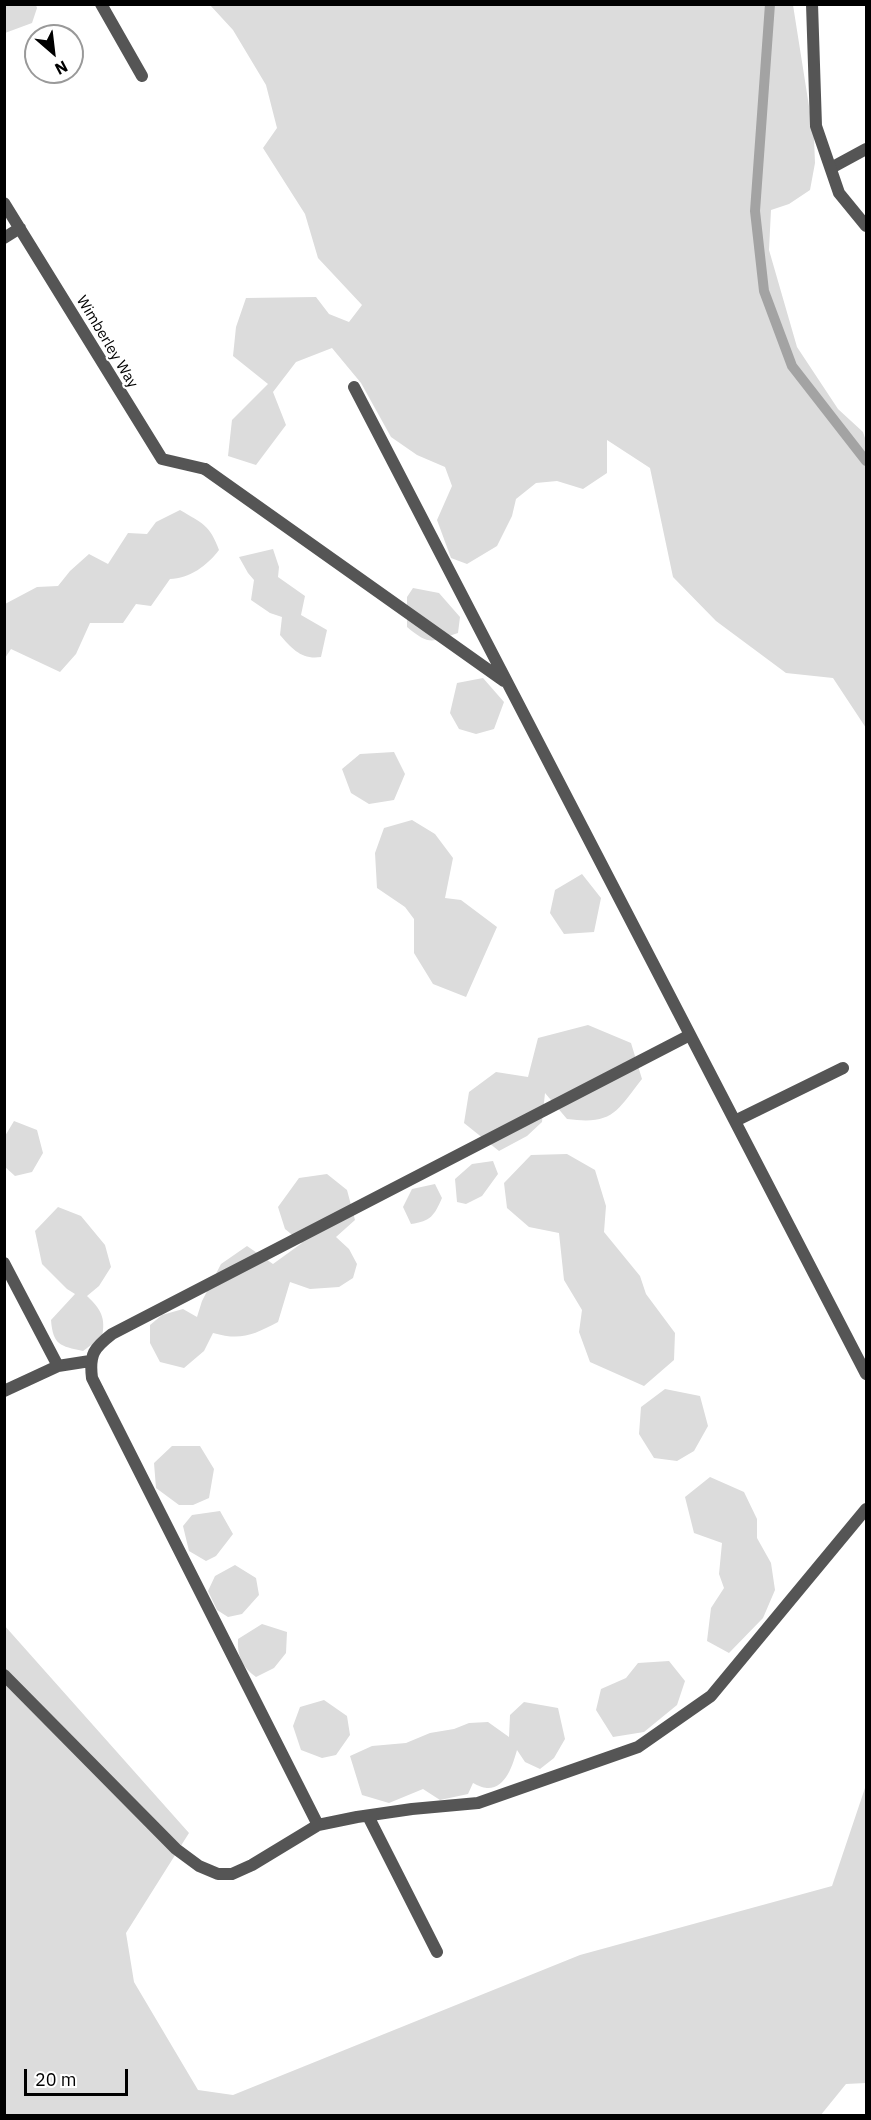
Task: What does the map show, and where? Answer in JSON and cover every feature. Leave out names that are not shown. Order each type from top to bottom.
[{"type":"street","points":[[100,4],[142,76]]},
{"type":"street","points":[[812,4],[816,126],[839,193],[867,226]]},
{"type":"street","points":[[831,168],[867,148]]},
{"type":"street","name":"Wimberley Way","points":[[4,204],[162,459],[205,469],[508,683]]},
{"type":"street","points":[[4,238],[20,228]]},
{"type":"street","points":[[354,387],[867,1374]]},
{"type":"street","points":[[318,1825],[92,1378],[90,1361],[97,1346],[112,1334],[690,1035]]},
{"type":"street","points":[[735,1121],[843,1068]]},
{"type":"street","points":[[4,1263],[58,1366]]},
{"type":"street","points":[[5,1390],[58,1366],[90,1361]]},
{"type":"street","points":[[4,1676],[176,1849],[199,1866],[218,1874],[232,1874],[252,1865],[318,1825],[412,1809],[478,1803],[638,1747],[711,1696],[867,1509]]},
{"type":"street","points":[[368,1816],[436,1952]]},
{"type":"shaded area","points":[[4,5],[36,5],[32,23],[24,24],[5,33]]},
{"type":"shaded area","points":[[210,5],[793,5],[814,138],[815,163],[810,190],[789,204],[771,210],[769,250],[797,347],[838,409],[863,432],[866,441],[866,728],[833,678],[786,673],[716,621],[673,577],[650,468],[607,440],[607,473],[583,489],[557,481],[536,483],[516,499],[512,516],[497,546],[467,564],[451,558],[437,520],[452,486],[445,467],[417,455],[391,437],[361,383],[332,348],[296,362],[273,392],[286,425],[256,465],[228,456],[232,420],[268,384],[233,356],[236,327],[246,298],[316,297],[329,314],[349,322],[362,305],[318,258],[305,214],[263,148],[277,128],[266,85],[233,30]]},
{"type":"shaded area","points":[[180,510],[209,530],[216,542],[219,550],[204,566],[184,577],[170,579],[151,606],[136,604],[123,623],[90,623],[76,654],[60,672],[11,649],[5,658],[5,604],[37,587],[58,586],[70,571],[89,554],[108,564],[128,533],[147,534],[156,522]]},
{"type":"shaded area","points":[[273,549],[279,567],[278,577],[305,596],[301,615],[327,630],[321,657],[308,657],[293,649],[280,635],[282,617],[270,613],[251,600],[254,580],[239,557]]},
{"type":"shaded area","points":[[413,588],[439,593],[460,617],[458,633],[442,639],[426,640],[407,627],[407,597]]},
{"type":"shaded area","points":[[483,678],[504,702],[494,729],[476,734],[459,729],[450,713],[457,683]]},
{"type":"shaded area","points":[[394,752],[405,774],[394,800],[369,804],[351,793],[342,769],[360,754]]},
{"type":"shaded area","points":[[412,820],[435,834],[453,858],[445,898],[461,900],[497,927],[466,997],[433,984],[414,953],[414,919],[405,907],[377,888],[375,853],[384,828]]},
{"type":"shaded area","points":[[582,874],[601,898],[594,932],[564,934],[550,913],[555,890]]},
{"type":"shaded area","points":[[588,1025],[631,1043],[642,1079],[612,1114],[594,1120],[567,1119],[545,1093],[542,1122],[527,1136],[499,1151],[464,1123],[469,1092],[496,1072],[528,1077],[538,1038]]},
{"type":"shaded area","points":[[14,1121],[37,1130],[43,1153],[32,1172],[15,1176],[4,1166],[5,1136]]},
{"type":"shaded area","points":[[567,1154],[595,1170],[606,1206],[604,1232],[640,1276],[646,1294],[675,1333],[674,1360],[644,1386],[590,1362],[579,1332],[582,1310],[564,1280],[559,1233],[529,1227],[507,1208],[504,1183],[531,1155]]},
{"type":"shaded area","points":[[493,1161],[498,1174],[482,1196],[466,1204],[457,1202],[455,1179],[472,1164]]},
{"type":"shaded area","points":[[327,1174],[347,1190],[355,1220],[336,1237],[349,1249],[357,1264],[353,1278],[339,1287],[310,1289],[290,1282],[278,1322],[247,1335],[231,1336],[213,1333],[204,1351],[184,1368],[160,1362],[150,1343],[150,1325],[162,1315],[183,1309],[197,1317],[202,1301],[221,1264],[247,1246],[273,1264],[302,1243],[285,1229],[278,1207],[299,1178]]},
{"type":"shaded area","points":[[435,1184],[442,1198],[437,1209],[431,1217],[411,1224],[403,1207],[412,1189]]},
{"type":"shaded area","points":[[58,1207],[81,1216],[105,1245],[111,1267],[99,1286],[87,1296],[96,1305],[103,1319],[102,1337],[83,1351],[63,1346],[54,1335],[51,1320],[75,1294],[42,1264],[35,1231]]},
{"type":"shaded area","points":[[665,1389],[700,1396],[708,1426],[694,1451],[677,1461],[654,1458],[639,1434],[641,1407]]},
{"type":"shaded area","points":[[172,1446],[200,1446],[214,1469],[209,1498],[193,1505],[179,1505],[156,1488],[154,1463]]},
{"type":"shaded area","points":[[710,1477],[744,1492],[757,1519],[757,1538],[771,1563],[775,1590],[763,1618],[729,1653],[707,1641],[711,1608],[724,1588],[719,1574],[722,1543],[694,1533],[685,1497]]},
{"type":"shaded area","points":[[220,1511],[233,1534],[216,1556],[206,1561],[189,1551],[183,1526],[192,1515]]},
{"type":"shaded area","points":[[235,1565],[256,1578],[259,1595],[242,1614],[228,1617],[217,1610],[208,1591],[215,1576]]},
{"type":"shaded area","points":[[262,1624],[287,1632],[286,1653],[274,1668],[256,1677],[241,1661],[238,1639]]},
{"type":"shaded area","points":[[4,1625],[189,1833],[126,1933],[134,1982],[198,2090],[233,2095],[580,1955],[832,1886],[866,1785],[866,2083],[846,2084],[820,2116],[5,2115]]},
{"type":"shaded area","points":[[669,1661],[685,1681],[677,1705],[644,1732],[613,1737],[596,1710],[601,1689],[626,1678],[638,1663]]},
{"type":"shaded area","points":[[324,1700],[347,1716],[350,1735],[336,1755],[322,1758],[301,1750],[293,1726],[300,1707]]},
{"type":"shaded area","points":[[524,1702],[558,1708],[565,1739],[554,1758],[540,1769],[525,1762],[517,1750],[508,1775],[494,1787],[485,1788],[473,1783],[468,1794],[440,1800],[423,1789],[389,1803],[362,1795],[350,1756],[372,1746],[406,1743],[430,1733],[454,1729],[469,1723],[488,1722],[509,1737],[510,1715]]},
{"type":"waterway","points":[[770,4],[755,211],[764,291],[792,366],[866,461]]}]
